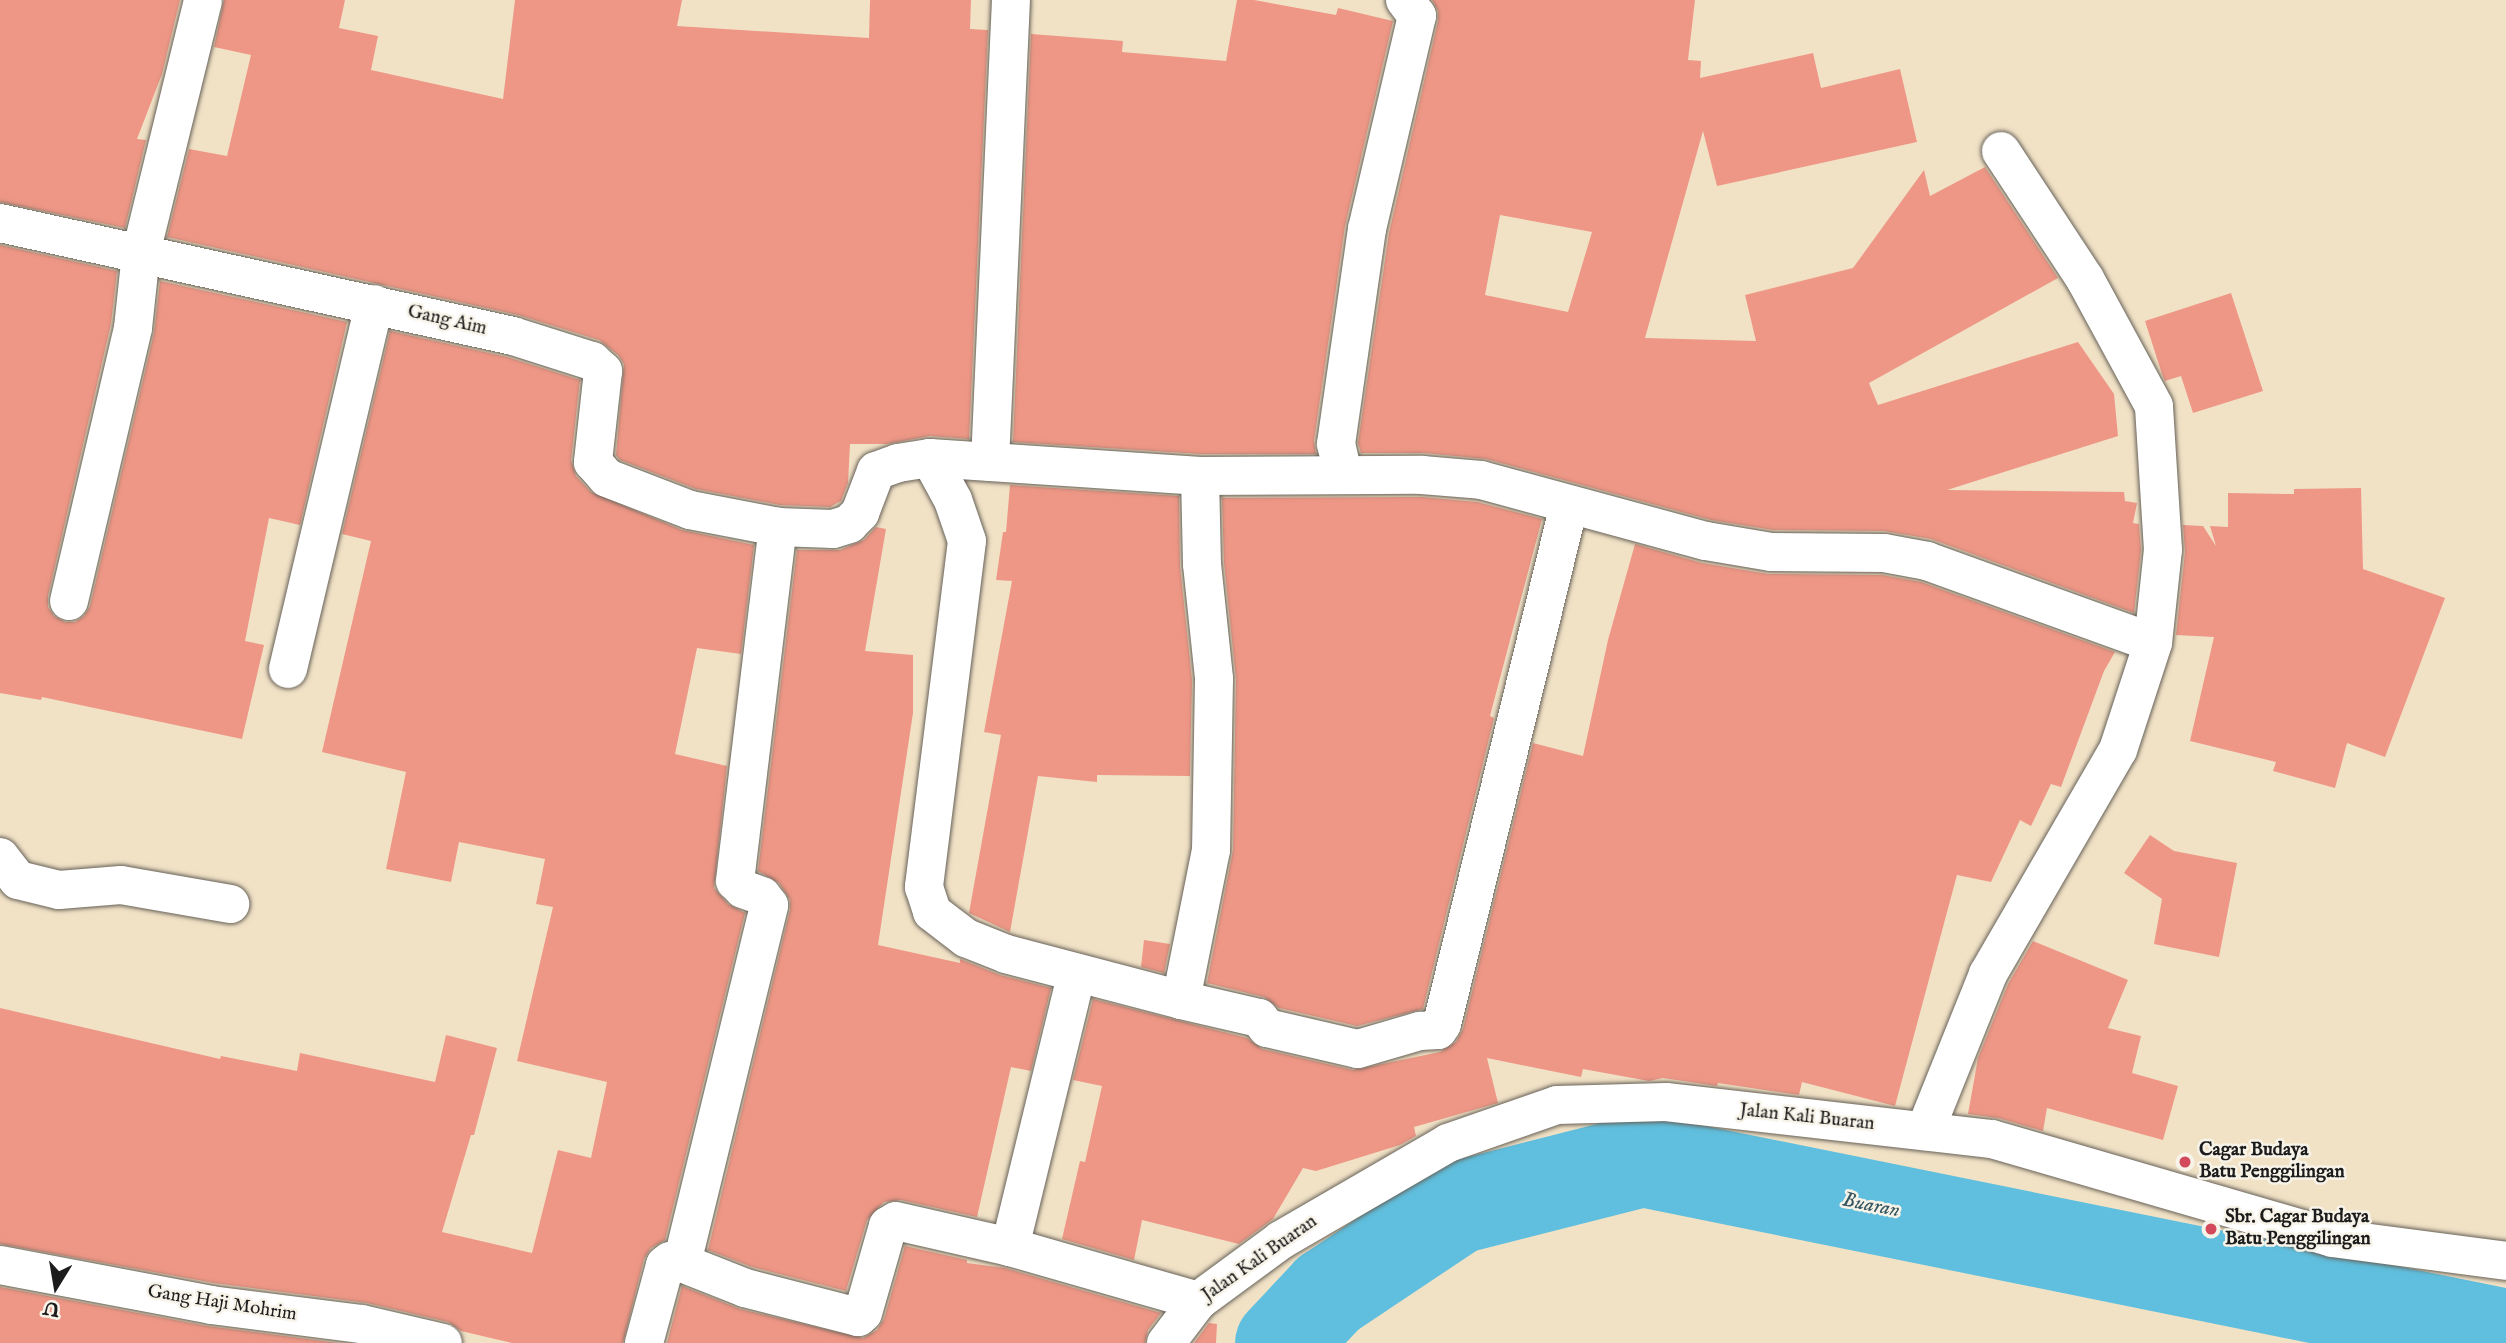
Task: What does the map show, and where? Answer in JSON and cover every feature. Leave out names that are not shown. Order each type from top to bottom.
[{"type":"street","points":[[69,601],[133,328],[141,253],[204,0]]},
{"type":"street","points":[[990,462],[1011,0]]},
{"type":"street","points":[[1343,474],[1336,444],[1367,229],[1418,16],[1405,0]]},
{"type":"street","points":[[1924,1131],[1988,974],[2118,750],[2153,643],[2163,550],[2154,406],[2085,279],[2001,151]]},
{"type":"street","name":"Gang Aim","points":[[0,223],[513,336],[592,360],[603,370],[593,462],[607,478],[690,510],[778,527]]},
{"type":"street","points":[[288,669],[374,304]]},
{"type":"street","points":[[930,458],[953,500],[967,541],[924,887],[932,912],[966,938],[1006,954],[1259,1018],[1267,1028],[1358,1049],[1420,1031],[1438,1030],[1569,505]]},
{"type":"street","points":[[682,1263],[769,905],[762,896],[743,889],[735,881],[778,527],[833,529],[849,524],[860,513],[876,471],[898,463],[930,458],[1200,476],[1422,475],[1481,480],[1578,505],[1569,505]]},
{"type":"street","points":[[1181,1000],[1211,850],[1214,679],[1202,564],[1200,476]]},
{"type":"street","points":[[1569,505],[1706,541],[1771,552],[1884,553],[1927,561],[2153,643]]},
{"type":"street","points":[[0,857],[18,880],[59,890],[121,885],[230,904]]},
{"type":"street","points":[[1010,1247],[1077,972]]},
{"type":"street","name":"Jalan Kali Buaran","points":[[1166,1343],[1198,1301],[1281,1240],[1448,1143],[1557,1105],[1666,1102],[1992,1139],[2332,1238],[2506,1261]]},
{"type":"street","points":[[644,1343],[665,1265],[670,1261],[682,1263],[745,1288],[858,1317],[863,1313],[891,1223],[896,1221],[1010,1247],[1198,1301]]},
{"type":"street","name":"Gang Haji Mohrim","points":[[0,1265],[211,1306],[362,1324],[443,1343]]},
{"type":"building","points":[[0,0],[180,0],[162,74],[137,139],[146,140],[125,228],[0,202]]},
{"type":"building","points":[[224,0],[345,0],[339,28],[378,36],[371,70],[503,99],[515,0],[682,0],[677,26],[869,38],[870,0],[971,0],[970,29],[988,30],[969,439],[930,436],[887,444],[850,444],[848,483],[841,501],[830,507],[780,505],[696,489],[620,460],[616,455],[624,364],[618,355],[599,340],[518,315],[167,237],[189,149],[227,156],[251,55],[214,47]]},
{"type":"building","points":[[1237,0],[1254,0],[1336,15],[1338,8],[1393,21],[1345,226],[1314,441],[1316,454],[1201,454],[1013,442],[1031,34],[1123,41],[1122,52],[1226,61]]},
{"type":"building","points":[[1432,0],[1695,0],[1688,60],[1701,61],[1700,78],[1813,53],[1821,88],[1900,69],[1917,142],[1717,186],[1703,131],[1645,338],[1756,341],[1745,295],[1853,268],[1924,170],[1930,196],[1985,167],[2058,278],[1869,383],[1878,405],[2078,342],[2114,394],[2118,436],[1947,490],[2124,492],[2125,501],[2137,503],[2133,523],[2139,524],[2141,550],[2134,613],[1931,539],[1884,531],[1773,530],[1711,520],[1486,459],[1424,453],[1361,453],[1358,443],[1389,233],[1438,21],[1438,11]],"holes":[[[1500,215],[1592,232],[1568,312],[1485,295]]]},
{"type":"building","points":[[0,245],[117,271],[111,324],[48,596],[48,607],[54,616],[65,622],[75,622],[84,616],[90,606],[154,333],[160,281],[347,322],[300,525],[269,518],[245,641],[264,645],[242,739],[42,697],[41,700],[0,693]]},
{"type":"building","points":[[2231,293],[2263,391],[2193,413],[2181,376],[2165,381],[2145,321]]},
{"type":"building","points":[[390,331],[507,357],[580,380],[571,460],[576,476],[591,492],[682,530],[754,545],[741,654],[697,648],[675,754],[727,766],[714,888],[728,904],[745,913],[665,1240],[651,1248],[644,1259],[623,1343],[512,1343],[461,1331],[448,1322],[367,1303],[214,1283],[0,1244],[0,1008],[220,1059],[221,1056],[297,1071],[300,1053],[435,1082],[446,1035],[497,1048],[474,1135],[471,1135],[442,1232],[532,1253],[558,1150],[591,1158],[607,1082],[517,1061],[553,907],[536,904],[545,859],[459,842],[451,882],[386,869],[406,772],[322,752],[371,541],[342,534]]},
{"type":"building","points":[[1010,485],[1179,496],[1180,566],[1192,680],[1190,776],[1097,775],[1097,782],[1038,776],[1010,932],[969,913],[1001,735],[984,732],[1012,581],[996,580],[1003,532],[1006,532]]},
{"type":"building","points":[[2361,488],[2363,569],[2445,598],[2385,757],[2347,743],[2335,788],[2273,771],[2276,762],[2190,741],[2214,637],[2176,635],[2185,552],[2183,525],[2203,526],[2216,546],[2210,526],[2228,527],[2228,493],[2294,494],[2294,489]]},
{"type":"building","points":[[1421,497],[1477,502],[1542,519],[1490,716],[1494,718],[1423,1009],[1357,1026],[1279,1008],[1264,997],[1207,983],[1233,850],[1236,679],[1224,563],[1222,498]]},
{"type":"building","points":[[876,527],[886,529],[865,651],[913,655],[913,713],[878,945],[960,963],[960,959],[1000,975],[1051,988],[1031,1071],[1011,1067],[977,1217],[901,1200],[884,1202],[867,1220],[846,1291],[752,1267],[708,1250],[790,910],[790,900],[779,883],[758,871],[797,550],[840,550],[864,540]]},
{"type":"building","points":[[1635,544],[1702,563],[1768,574],[1882,575],[1921,582],[2115,652],[2104,671],[2061,787],[2051,784],[2031,826],[2020,820],[1991,882],[1957,875],[1895,1106],[1802,1082],[1799,1095],[1718,1083],[1717,1086],[1663,1078],[1649,1081],[1583,1069],[1581,1077],[1487,1058],[1498,1103],[1414,1127],[1416,1136],[1400,1145],[1316,1171],[1303,1168],[1273,1219],[1239,1244],[1142,1220],[1134,1260],[1062,1239],[1080,1161],[1085,1162],[1102,1086],[1073,1080],[1093,999],[1247,1038],[1262,1049],[1353,1070],[1440,1052],[1456,1042],[1463,1029],[1533,743],[1583,756],[1608,640]]},
{"type":"building","points":[[2150,835],[2174,851],[2237,863],[2219,957],[2154,944],[2162,899],[2124,873]]},
{"type":"building","points":[[1144,940],[1170,944],[1164,973],[1141,967]]},
{"type":"building","points":[[2033,941],[2128,980],[2108,1028],[2141,1036],[2132,1073],[2178,1086],[2163,1140],[2047,1108],[2043,1131],[1998,1118],[1968,1114],[1978,1058],[2008,984]]},
{"type":"building","points":[[905,1246],[967,1260],[967,1263],[1005,1268],[1161,1313],[1148,1330],[1145,1343],[667,1343],[682,1286],[740,1309],[863,1338],[877,1330],[884,1319]]},
{"type":"building","points":[[0,1287],[207,1326],[338,1343],[0,1343]]},
{"type":"building","points":[[1209,1323],[1217,1324],[1216,1343],[1194,1343]]},
{"type":"waterway","name":"Buaran","points":[[1281,1343],[1328,1293],[1457,1207],[1642,1160],[2506,1335]]},
{"type":"place","name":"Cagar Budaya Batu Penggilingan","points":[[2185,1162]]},
{"type":"place","name":"Sbr. Cagar Budaya Batu Penggilingan","points":[[2211,1229]]}]
